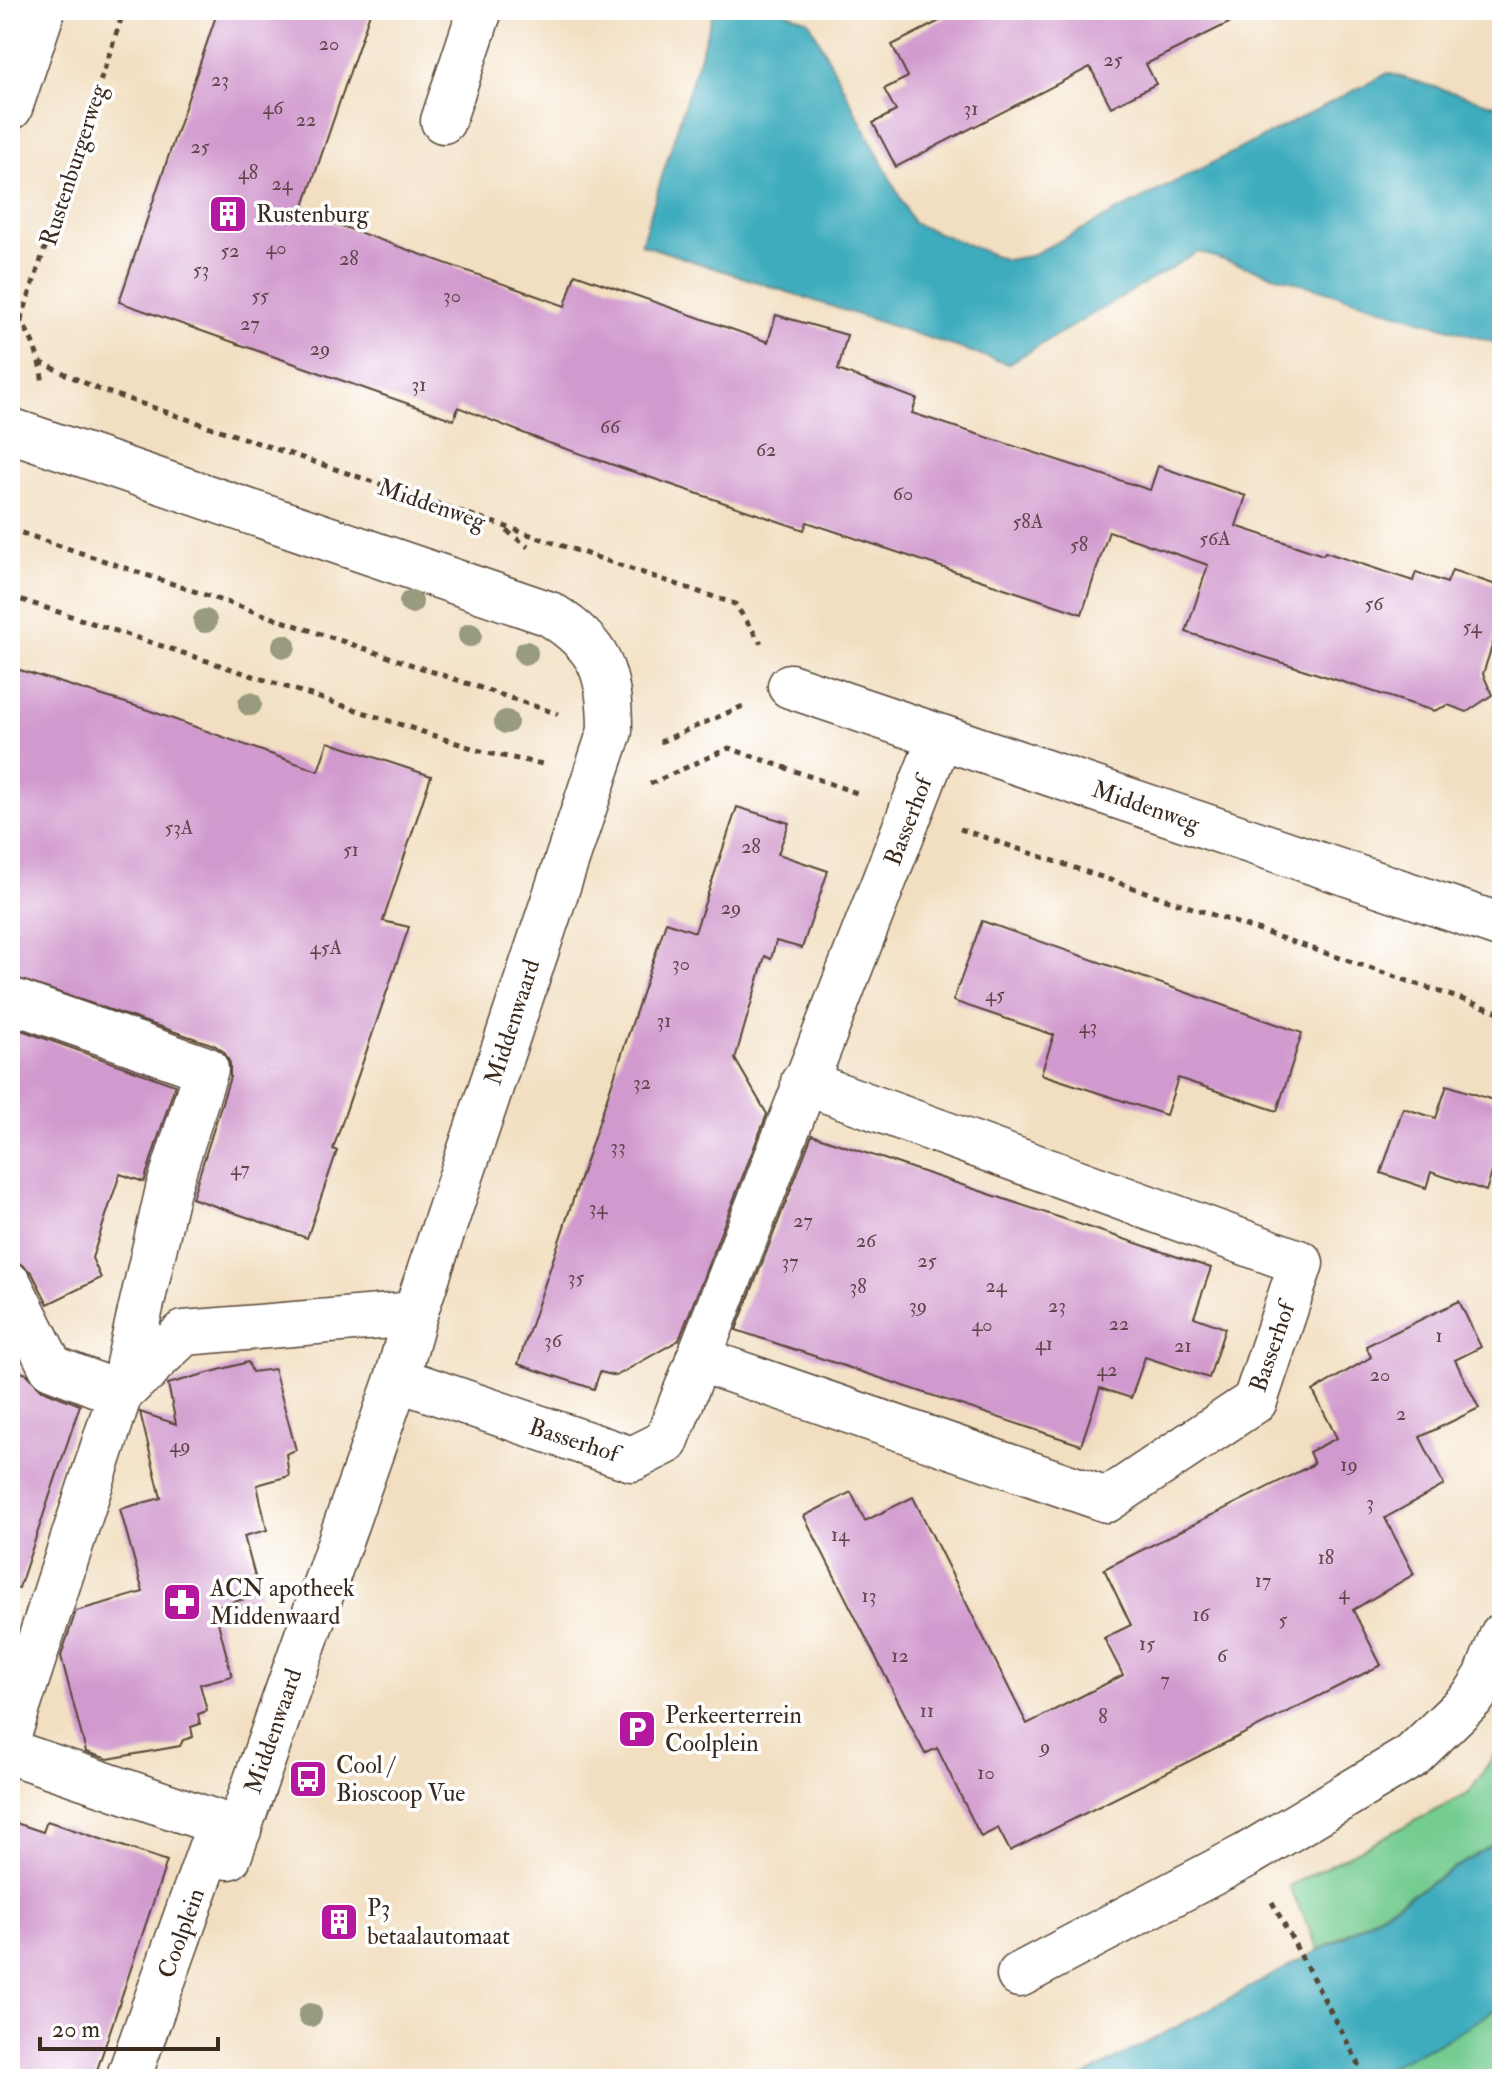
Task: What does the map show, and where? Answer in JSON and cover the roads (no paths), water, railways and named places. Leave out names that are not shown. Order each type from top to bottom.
[{"type":"street","points":[[10,108],[43,10]]},
{"type":"street","points":[[443,121],[480,10]]},
{"type":"street","name":"Middenwaard","points":[[10,430],[550,614],[587,642],[602,665],[610,688],[609,729],[415,1314],[397,1379],[229,1857],[210,1849],[201,1878]]},
{"type":"street","name":"Middenweg","points":[[790,686],[1502,926]]},
{"type":"street","name":"Basserhof","points":[[397,1379],[632,1459],[666,1442],[803,1082],[940,737]]},
{"type":"street","points":[[10,1000],[206,1069],[168,1189],[128,1364],[134,1382]]},
{"type":"street","name":"Basserhof","points":[[698,1359],[1107,1500],[1255,1401],[1301,1263],[803,1082]]},
{"type":"street","points":[[10,1285],[51,1367],[134,1382]]},
{"type":"street","points":[[10,1732],[134,1382],[184,1333],[415,1314]]},
{"type":"street","points":[[1019,1975],[1247,1855],[1412,1756],[1474,1696],[1486,1677],[1502,1635]]},
{"type":"street","points":[[10,1752],[239,1830]]},
{"type":"street","name":"Coolplein","points":[[128,2079],[201,1878]]},
{"type":"water","points":[[714,10],[780,10],[809,21],[913,223],[1006,260],[1030,256],[1388,73],[1502,107],[1502,345],[1198,252],[1008,364],[641,244]]},
{"type":"water","points":[[1502,1839],[1502,2005],[1449,2038],[1363,2079],[1079,2079],[1342,1938]]},
{"type":"place","name":"Rustenburg","points":[[228,214]]},
{"type":"place","name":"ACN apotheek Middenwaard","points":[[182,1602]]},
{"type":"place","name":"Perkeerterrein Coolplein","points":[[637,1729]]},
{"type":"place","name":"Cool / Bioscoop Vue","points":[[308,1779]]},
{"type":"place","name":"P3 betaalautomaat","points":[[339,1922]]}]
